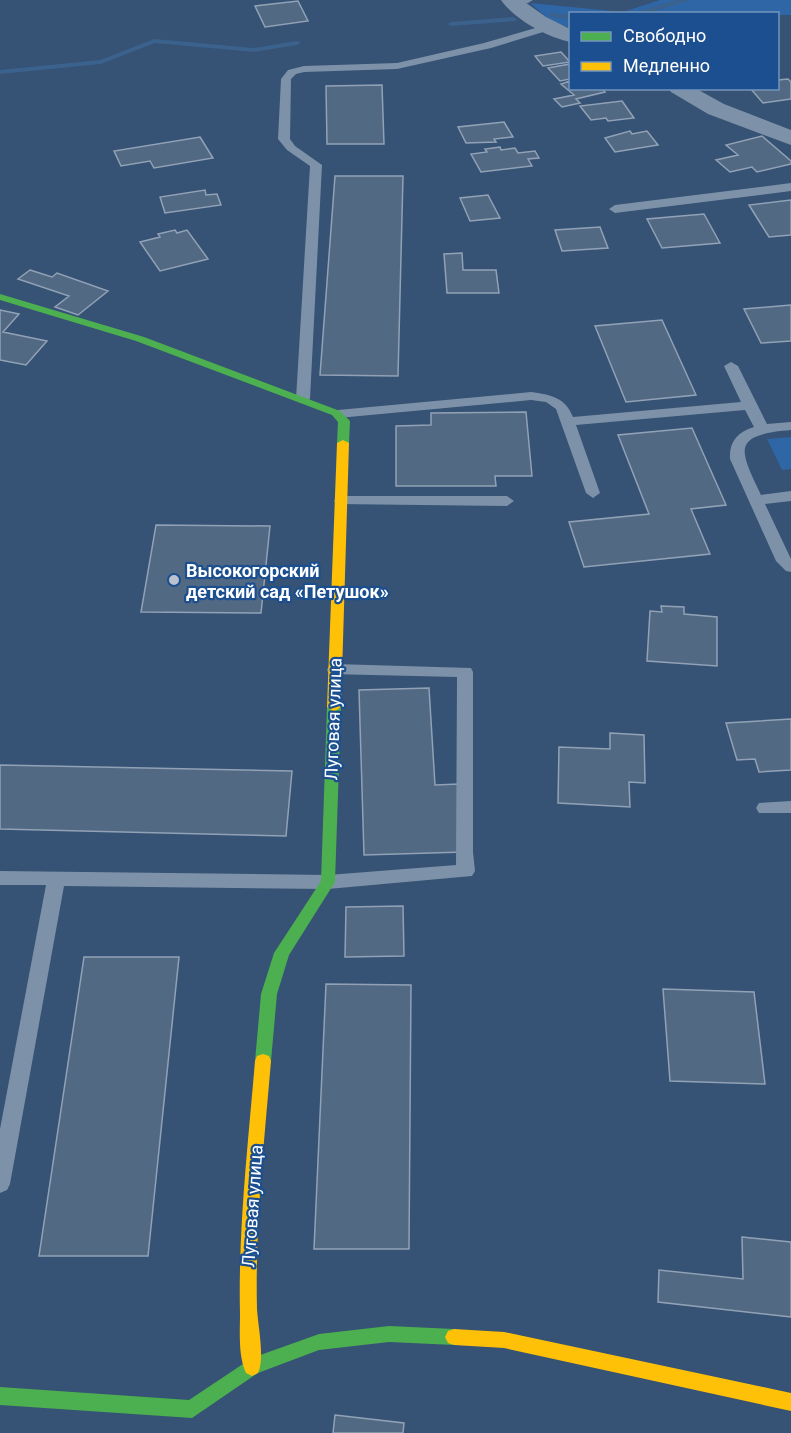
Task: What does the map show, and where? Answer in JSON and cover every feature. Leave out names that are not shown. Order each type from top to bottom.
[{"type":"street","points":[[517,0],[519,9],[549,27],[569,36]]},
{"type":"street","points":[[682,90],[716,109],[791,138]]},
{"type":"street","points":[[0,297],[140,339],[338,414]]},
{"type":"street","name":"Луговая улица","points":[[252,1367],[247,1320],[247,1253],[269,994],[282,953],[328,882],[344,421],[338,414]]},
{"type":"street","points":[[0,1396],[184,1421],[252,1367],[319,1342],[377,1335],[504,1340],[791,1402]]},
{"type":"lane","points":[[303,399],[316,165],[291,148],[284,139],[286,79],[292,72],[304,69],[397,66],[487,46],[549,27]]},
{"type":"lane","points":[[615,209],[791,187]]},
{"type":"lane","points":[[731,366],[762,429]]},
{"type":"lane","points":[[338,414],[531,396],[542,397],[557,402],[562,407],[593,493]]},
{"type":"lane","points":[[567,422],[750,405]]},
{"type":"lane","points":[[791,426],[762,429],[747,434],[738,442],[735,449],[737,459],[784,561],[791,567]]},
{"type":"lane","points":[[756,500],[791,496]]},
{"type":"lane","points":[[341,501],[507,501]]},
{"type":"lane","points":[[0,878],[328,882],[466,871],[464,852],[465,672],[335,670]]},
{"type":"lane","points":[[765,808],[791,807]]},
{"type":"lane","points":[[0,1184],[56,879]]},
{"type":"shaded area","points":[[660,0],[791,0],[791,15],[779,15],[779,12],[623,12]]},
{"type":"shaded area","points":[[530,3],[623,12],[569,12],[569,28],[551,21]]},
{"type":"shaded area","points":[[791,437],[791,469],[782,470],[767,439]]},
{"type":"building","points":[[298,1],[308,21],[265,27],[255,6]]},
{"type":"building","points":[[561,52],[569,62],[543,66],[535,56]]},
{"type":"building","points":[[569,64],[569,79],[560,81],[548,68]]},
{"type":"building","points":[[788,79],[791,82],[791,99],[763,103],[752,90],[779,90],[779,80]]},
{"type":"building","points":[[569,81],[569,90],[603,90],[605,92],[576,99],[580,103],[562,107],[554,99],[574,95],[561,84]]},
{"type":"building","points":[[382,85],[384,144],[327,144],[326,86]]},
{"type":"building","points":[[622,101],[634,118],[591,120],[580,106]]},
{"type":"building","points":[[504,122],[513,137],[494,139],[496,142],[466,143],[458,127]]},
{"type":"building","points":[[630,131],[632,134],[647,131],[658,145],[615,152],[605,138]]},
{"type":"building","points":[[762,136],[791,161],[791,164],[757,172],[752,167],[730,172],[716,160],[738,155],[726,145]]},
{"type":"building","points":[[200,137],[213,158],[154,168],[150,161],[121,166],[114,151]]},
{"type":"building","points":[[500,147],[501,150],[515,148],[518,153],[535,151],[539,158],[528,159],[532,166],[481,172],[471,154],[487,152],[485,149]]},
{"type":"building","points":[[335,176],[403,176],[398,376],[320,375]]},
{"type":"building","points":[[205,190],[206,195],[217,194],[221,205],[165,213],[160,197]]},
{"type":"building","points":[[488,195],[500,218],[470,221],[460,198]]},
{"type":"building","points":[[791,200],[791,235],[769,237],[749,205]]},
{"type":"building","points":[[704,214],[720,243],[662,248],[647,219]]},
{"type":"building","points":[[600,227],[608,248],[562,251],[555,230]]},
{"type":"building","points":[[175,230],[177,233],[187,230],[208,259],[160,271],[140,242]]},
{"type":"building","points":[[462,253],[463,270],[496,270],[499,293],[447,293],[444,254]]},
{"type":"building","points":[[30,270],[52,277],[57,273],[108,291],[78,315],[55,307],[69,296],[18,279]]},
{"type":"building","points":[[791,305],[791,341],[761,343],[744,309]]},
{"type":"building","points":[[0,310],[19,314],[3,332],[47,341],[26,365],[0,360]]},
{"type":"building","points":[[662,320],[696,395],[626,402],[595,326]]},
{"type":"building","points":[[526,412],[532,476],[495,476],[496,486],[396,486],[396,426],[431,425],[431,413]]},
{"type":"building","points":[[692,428],[726,505],[691,509],[710,554],[584,567],[569,522],[649,514],[618,435]]},
{"type":"building","points":[[156,525],[270,526],[261,613],[141,612]]},
{"type":"building","points":[[661,606],[684,607],[684,614],[717,617],[717,666],[647,661],[650,611],[662,612]]},
{"type":"building","points":[[429,688],[435,785],[458,784],[464,852],[364,855],[359,690]]},
{"type":"building","points":[[791,719],[791,770],[759,772],[755,759],[737,760],[726,723]]},
{"type":"building","points":[[610,733],[644,735],[645,783],[629,782],[630,807],[558,803],[559,747],[610,749]]},
{"type":"building","points":[[0,765],[292,771],[286,836],[0,829]]},
{"type":"building","points":[[403,906],[404,956],[345,957],[346,907]]},
{"type":"building","points":[[84,957],[179,957],[148,1256],[39,1256]]},
{"type":"building","points":[[326,984],[411,985],[409,1249],[314,1249]]},
{"type":"building","points":[[663,989],[754,992],[765,1084],[670,1081]]},
{"type":"building","points":[[742,1237],[791,1242],[791,1317],[658,1302],[659,1270],[743,1279]]},
{"type":"building","points":[[335,1415],[404,1423],[403,1433],[333,1433]]},
{"type":"waterway","points":[[641,12],[686,0]]},
{"type":"waterway","points":[[553,15],[569,17]]},
{"type":"waterway","points":[[451,24],[513,19]]},
{"type":"waterway","points":[[0,72],[101,62],[154,41],[254,50],[297,43]]},
{"type":"traffic: fast","points":[[0,297],[140,339],[336,413],[344,421],[343,443]]},
{"type":"traffic: fast","points":[[263,1061],[269,994],[282,953],[328,882],[334,707]]},
{"type":"traffic: fast","points":[[0,1396],[192,1409],[252,1367],[319,1342],[389,1334],[454,1337]]},
{"type":"traffic: slow","points":[[334,707],[343,443]]},
{"type":"traffic: slow","points":[[252,1367],[249,1329],[249,1252],[263,1061]]},
{"type":"traffic: slow","points":[[454,1337],[504,1340],[791,1402]]},
{"type":"place","name":"Высокогорский детский сад «Петушок»","points":[[174,580]]}]
